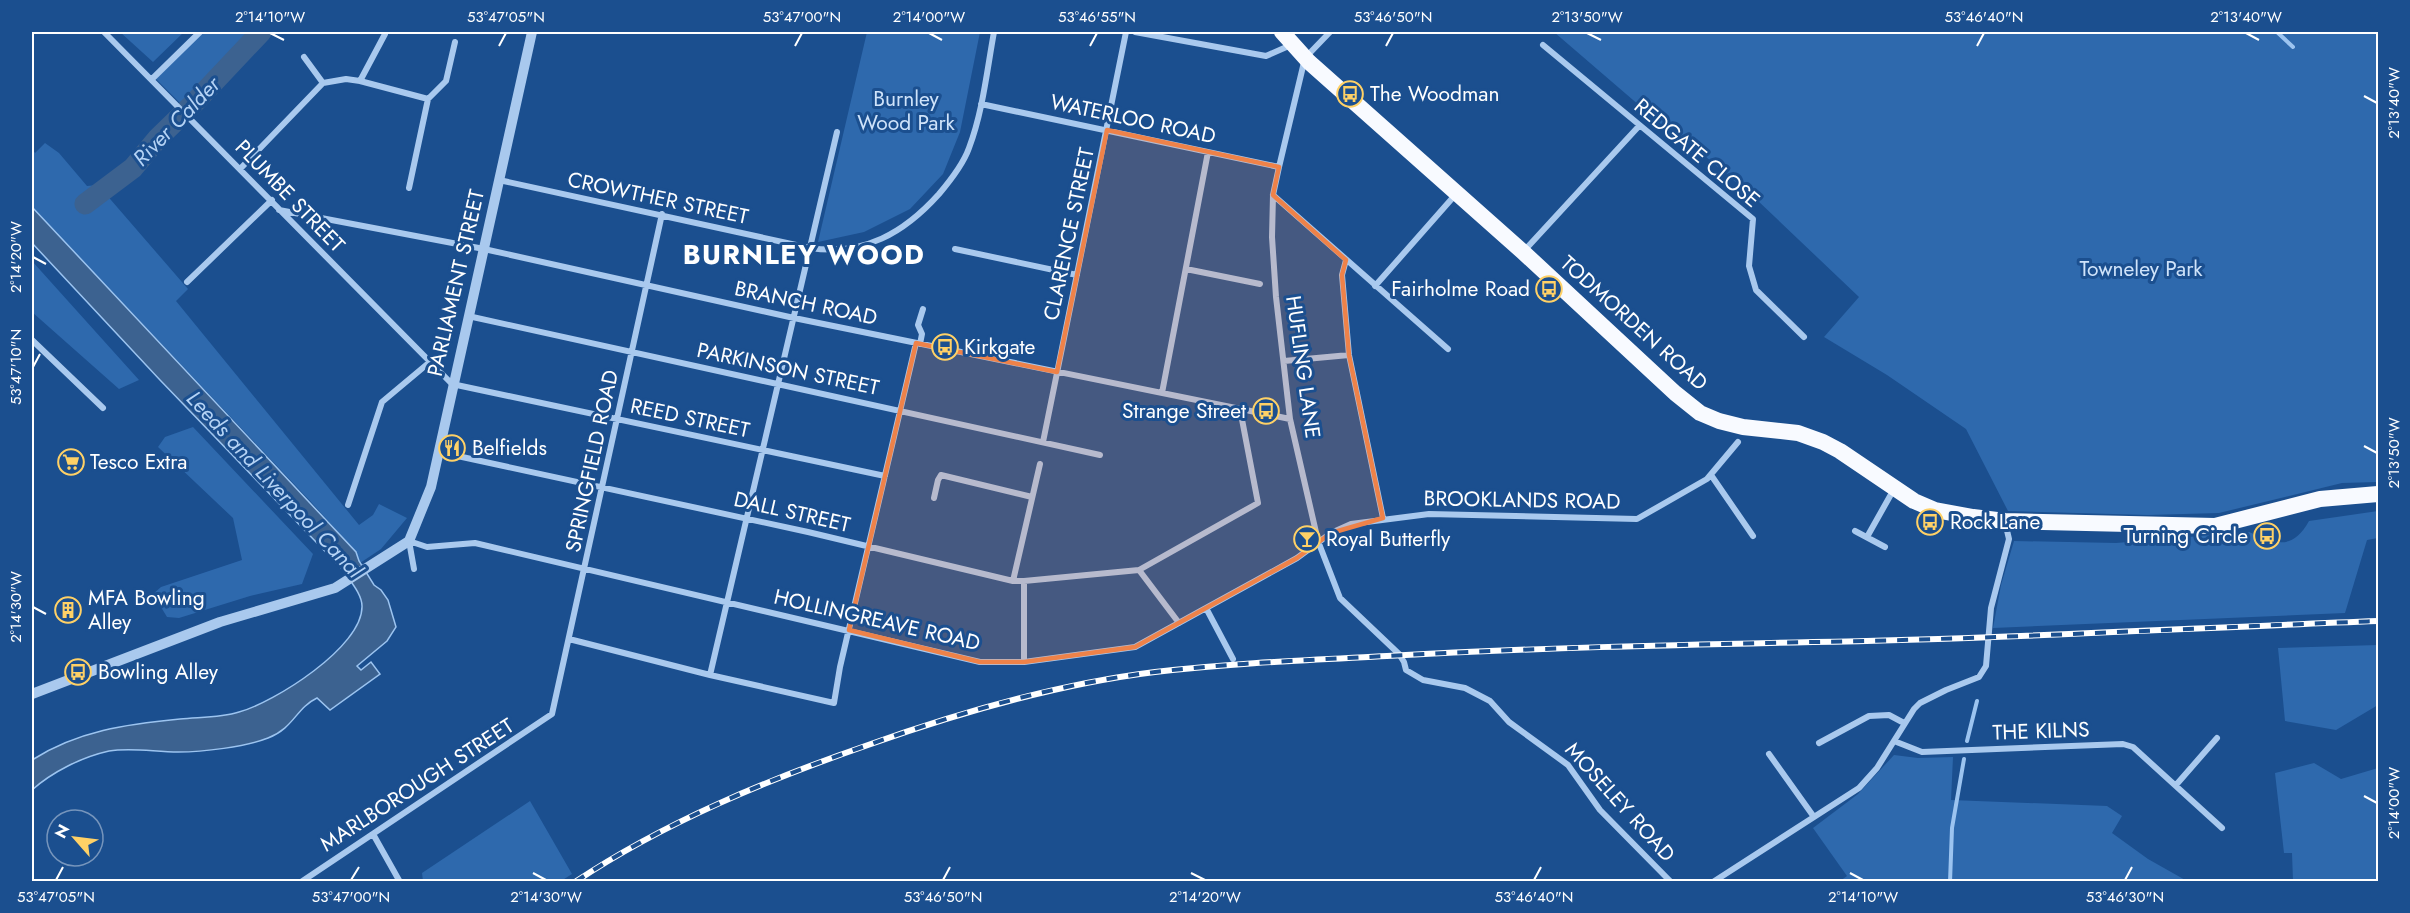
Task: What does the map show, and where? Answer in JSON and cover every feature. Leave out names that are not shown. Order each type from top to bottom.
[{"type":"highway","name":"TODMORDEN ROAD","points":[[1287,38],[1305,57],[1523,252],[1675,393],[1700,412],[1719,421],[1743,428],[1798,433],[1840,451],[1894,489],[1935,510],[2005,521],[2216,526],[2320,498],[2379,495]]},
{"type":"street","name":"PLUMBE STREET","points":[[104,32],[452,384]]},
{"type":"street","points":[[152,79],[200,32]]},
{"type":"street","name":"PARLIAMENT STREET","points":[[409,541],[429,493],[439,453],[452,384],[532,32]]},
{"type":"street","name":"CROWTHER STREET","points":[[499,180],[810,248],[829,251],[873,243],[904,228],[923,213],[950,182],[969,149],[981,104],[994,32]]},
{"type":"street","name":"CLARENCE STREET","points":[[1043,442],[1126,32]]},
{"type":"street","points":[[1135,32],[1266,56],[1287,38]]},
{"type":"street","points":[[1305,57],[1330,32]]},
{"type":"street","points":[[360,81],[385,34]]},
{"type":"street","points":[[409,188],[428,99],[446,81],[455,42]]},
{"type":"street","name":"REDGATE CLOSE","points":[[1543,45],[1754,219],[1749,266],[1756,290],[1804,337]]},
{"type":"street","points":[[304,57],[323,83]]},
{"type":"street","name":"HUFLING LANE","points":[[1305,57],[1273,195],[1272,237],[1290,419],[1318,541],[1340,598],[1399,654]]},
{"type":"street","points":[[240,169],[323,83],[346,79],[360,81],[428,99]]},
{"type":"street","name":"WATERLOO ROAD","points":[[981,104],[1279,167]]},
{"type":"street","points":[[1523,252],[1640,126]]},
{"type":"street","points":[[710,675],[837,132]]},
{"type":"street","points":[[1162,393],[1208,153]]},
{"type":"street","points":[[1375,286],[1457,193]]},
{"type":"street","points":[[1273,195],[1448,349]]},
{"type":"street","points":[[187,282],[272,200]]},
{"type":"street","name":"BRANCH ROAD","points":[[279,210],[484,249],[794,318],[1290,419]]},
{"type":"street","name":"SPRINGFIELD ROAD","points":[[552,714],[586,569],[662,214]]},
{"type":"street","points":[[956,249],[1077,275]]},
{"type":"street","points":[[1346,260],[1342,275],[1350,355],[1383,518]]},
{"type":"street","points":[[1186,269],[1260,284]]},
{"type":"street","points":[[569,639],[710,675],[834,703],[900,411],[922,334],[918,326],[923,309]]},
{"type":"street","name":"PARKINSON STREET","points":[[468,316],[1100,455]]},
{"type":"street","points":[[32,340],[103,408]]},
{"type":"street","points":[[1284,361],[1350,355]]},
{"type":"street","points":[[348,505],[382,402],[431,361]]},
{"type":"street","name":"REED STREET","points":[[452,384],[885,476]]},
{"type":"street","points":[[1179,623],[1139,570],[1258,503],[1240,409]]},
{"type":"street","name":"BROOKLANDS ROAD","points":[[1318,541],[1351,524],[1383,518],[1429,514],[1637,519],[1711,475],[1738,442]]},
{"type":"street","name":"DALL STREET","points":[[439,453],[747,519],[1013,581],[1139,570]]},
{"type":"street","points":[[1013,581],[1040,464]]},
{"type":"street","points":[[1711,475],[1753,536]]},
{"type":"street","points":[[934,498],[941,476],[1032,497]]},
{"type":"street","points":[[1867,537],[1894,489]]},
{"type":"street","points":[[1713,882],[1859,788],[1877,768],[1904,723],[1920,703],[1979,677],[1986,666],[1991,608],[2009,538],[2005,521]]},
{"type":"street","points":[[1855,531],[1885,547]]},
{"type":"street","points":[[32,693],[220,622],[335,588],[409,541],[414,569]]},
{"type":"street","name":"HOLLINGREAVE ROAD","points":[[409,541],[427,548],[475,543],[585,567],[980,662],[1024,662],[1135,647],[1297,558],[1318,541]]},
{"type":"street","points":[[1024,581],[1024,662]]},
{"type":"street","points":[[1206,608],[1233,659]]},
{"type":"street","name":"MOSELEY ROAD","points":[[1399,654],[1406,670],[1423,680],[1465,688],[1490,701],[1509,722],[1568,765],[1600,810],[1671,882]]},
{"type":"street","name":"MARLBOROUGH STREET","points":[[301,882],[552,714]]},
{"type":"street","points":[[1820,743],[1869,716],[1888,715],[1904,723]]},
{"type":"street","points":[[2176,785],[2217,738]]},
{"type":"street","name":"THE KILNS","points":[[1894,741],[1922,752],[2123,744],[2133,747],[2222,828]]},
{"type":"street","points":[[1769,754],[1814,817]]},
{"type":"street","points":[[373,834],[400,882]]},
{"type":"highlighted area","points":[[1107,130],[1279,167],[1273,195],[1346,260],[1342,275],[1349,355],[1383,518],[1331,533],[1297,558],[1135,647],[1024,662],[980,662],[849,630],[916,343],[1057,372]]},
{"type":"green space","points":[[120,32],[184,32],[153,62]]},
{"type":"green space","points":[[203,32],[251,32],[182,105],[156,79]]},
{"type":"green space","name":"Burnley Wood Park","points":[[867,32],[980,32],[960,132],[943,174],[910,209],[864,232],[818,242]]},
{"type":"green space","name":"Towneley Park","points":[[1554,32],[2378,32],[2378,482],[2342,483],[2219,513],[2148,515],[2008,511],[1966,429],[1887,375],[1824,337],[1859,297],[1757,200],[1686,140],[1683,143]]},
{"type":"green space","points":[[45,143],[59,153],[87,186],[98,185],[188,289],[176,301],[359,525],[373,515],[379,504],[407,518],[381,549],[360,563],[356,552],[312,503],[32,207],[32,149],[35,153]]},
{"type":"green space","points":[[32,261],[139,380],[119,389],[32,312]]},
{"type":"green space","points":[[193,427],[313,554],[302,584],[250,596],[179,618],[167,617],[153,594],[161,587],[242,560],[233,518],[158,447],[165,437]]},
{"type":"green space","points":[[2378,511],[2378,538],[2367,540],[2345,613],[1993,628],[2001,585],[2014,541],[2116,543],[2249,532],[2267,540],[2283,542],[2296,537],[2309,521]]},
{"type":"green space","points":[[2378,645],[2378,705],[2336,730],[2285,721],[2278,648]]},
{"type":"green space","points":[[1894,755],[1918,758],[1953,757],[1951,800],[2107,806],[2122,816],[2112,833],[2148,859],[2187,881],[1840,881],[1847,876],[1813,828],[1858,794]]},
{"type":"green space","points":[[2314,763],[2341,779],[2378,768],[2378,881],[2293,881],[2292,853],[2284,853],[2275,773]]},
{"type":"green space","points":[[530,801],[572,874],[561,881],[423,881],[422,873]]},
{"type":"water","name":"Leeds and Liverpool Canal","points":[[32,207],[356,552],[374,585],[388,600],[396,627],[387,641],[357,666],[361,670],[371,662],[380,674],[330,710],[317,698],[304,707],[277,734],[236,746],[188,752],[126,749],[109,751],[78,761],[58,771],[32,790],[32,760],[67,742],[122,727],[232,714],[254,707],[273,697],[314,671],[348,639],[358,622],[362,606],[358,592],[343,570],[32,243]]},
{"type":"waterway","name":"River Calder","points":[[85,204],[133,168],[158,138],[261,32]]},
{"type":"waterway","points":[[2277,32],[2293,47]]},
{"type":"waterway","points":[[1967,741],[1977,701]]},
{"type":"waterway","points":[[1950,882],[1952,828],[1964,759]]},
{"type":"railway","points":[[575,882],[645,840],[717,804],[830,758],[974,711],[1046,692],[1118,677],[1242,664],[1440,653],[1955,638],[2378,621]]},
{"type":"place","name":"The Woodman","points":[[1350,94]]},
{"type":"place","name":"Fairholme Road","points":[[1549,289]]},
{"type":"place","name":"Kirkgate","points":[[945,347]]},
{"type":"place","name":"Strange Street","points":[[1266,411]]},
{"type":"place","name":"Belfields","points":[[452,448]]},
{"type":"place","name":"Tesco Extra","points":[[71,462]]},
{"type":"place","name":"Rock Lane","points":[[1930,522]]},
{"type":"place","name":"Turning Circle","points":[[2267,536]]},
{"type":"place","name":"Royal Butterfly","points":[[1307,539]]},
{"type":"place","name":"MFA Bowling Alley","points":[[68,610]]},
{"type":"place","name":"Bowling Alley","points":[[78,672]]},
{"type":"district","name":"BURNLEY WOOD","points":[[804,255]]}]
